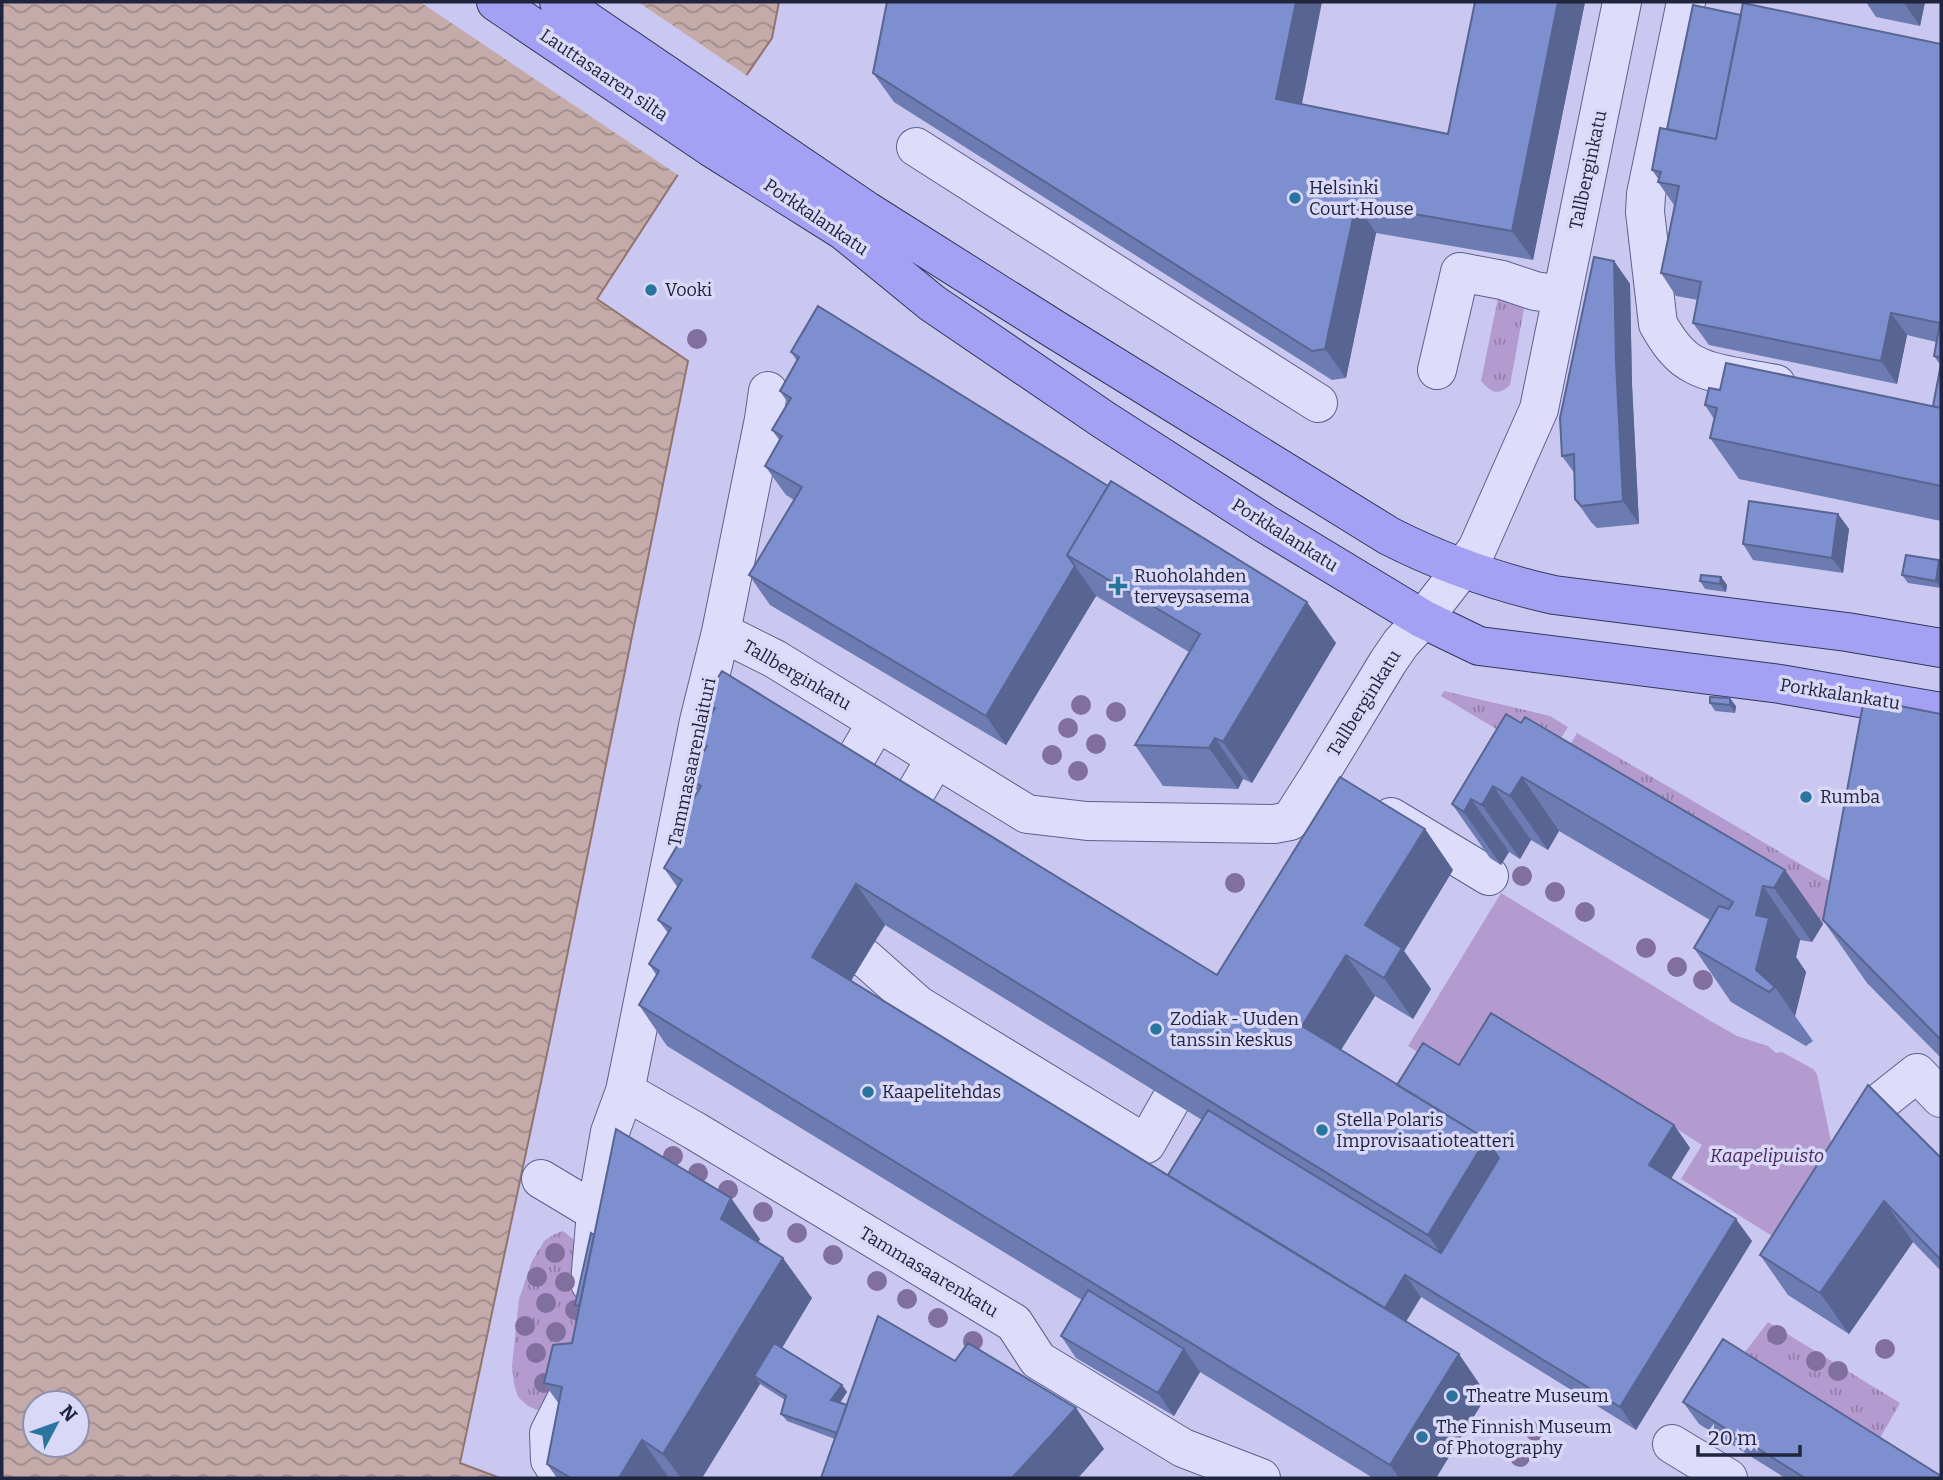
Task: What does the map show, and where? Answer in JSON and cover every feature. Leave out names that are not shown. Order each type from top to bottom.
[{"type":"main road","name":"Lauttasaaren silta","points":[[496,2],[722,134]]},
{"type":"main road","name":"Lauttasaaren silta","points":[[559,2],[722,134]]},
{"type":"main road","name":"Porkkalankatu","points":[[722,134],[867,211],[1054,330],[1389,536],[1462,569],[1513,586],[1554,595],[1847,632],[1941,648]]},
{"type":"main road","name":"Porkkalankatu","points":[[722,134],[932,303],[1104,420],[1329,564],[1362,581],[1423,620],[1479,646],[1780,684],[1941,712]]},
{"type":"street","name":"Tallberginkatu","points":[[721,632],[757,649],[1027,814],[1087,821],[1274,824],[1303,830],[1344,789],[1388,662],[1477,549],[1539,409],[1622,2]]},
{"type":"street","points":[[1686,2],[1646,194],[1658,324],[1667,341],[1694,365],[1712,371],[1816,391]]},
{"type":"street","points":[[916,147],[1318,403]]},
{"type":"street","points":[[1437,370],[1460,272],[1562,295]]},
{"type":"street","name":"Tammasaarenlaituri","points":[[574,1467],[550,1433],[583,1365],[596,1212],[610,1132],[625,1091],[699,722],[721,632],[768,391]]},
{"type":"street","points":[[849,768],[877,722]]},
{"type":"street","points":[[911,800],[936,758]]},
{"type":"street","points":[[1344,789],[1489,876]]},
{"type":"street","points":[[865,958],[918,1006],[1146,1144],[1171,1100]]},
{"type":"street","points":[[1883,1100],[1917,1073],[1941,1098]]},
{"type":"street","name":"Tammasaarenkatu","points":[[625,1091],[1014,1323],[1038,1360],[1113,1409],[1183,1448],[1261,1478]]},
{"type":"street","points":[[541,1179],[596,1212]]},
{"type":"street","points":[[1672,1444],[1728,1478]]},
{"type":"green space","points":[[1499,293],[1526,298],[1510,385],[1495,392],[1481,381]]},
{"type":"green space","points":[[1444,691],[1550,716],[1568,727],[1548,760],[1441,696]]},
{"type":"green space","points":[[1577,733],[1831,882],[1823,924],[1557,767]]},
{"type":"green space","name":"Kaapelipuisto","points":[[1501,893],[1737,1036],[1768,1046],[1776,1053],[1782,1052],[1813,1069],[1817,1074],[1833,1151],[1785,1244],[1681,1179],[1702,1145],[1658,1117],[1475,1087],[1408,1046]]},
{"type":"green space","points":[[563,1231],[577,1242],[579,1323],[549,1402],[537,1410],[518,1397],[514,1384],[512,1366],[519,1299],[532,1261],[545,1240]]},
{"type":"green space","points":[[1768,1322],[1900,1403],[1875,1447],[1738,1361]]},
{"type":"water","points":[[2,2],[779,2],[772,38],[597,299],[688,361],[551,1035],[460,1463],[500,1478],[2,1478]]},
{"type":"pier","points":[[420,2],[638,2],[749,77],[681,177]]},
{"type":"building","name":"Helsinki Court House","points":[[887,2],[1296,2],[1276,99],[1448,134],[1475,2],[1558,2],[1512,231],[1356,204],[1325,349],[1312,351],[873,73]]},
{"type":"building","points":[[1743,3],[1941,44],[1941,358],[1934,356],[1940,323],[1891,313],[1881,361],[1693,323],[1701,282],[1661,273],[1679,186],[1658,182],[1661,172],[1652,170],[1660,128],[1716,139]]},
{"type":"building","points":[[1693,5],[1741,15],[1716,139],[1667,129]]},
{"type":"building","points":[[1594,257],[1614,261],[1623,501],[1581,506],[1575,499],[1574,454],[1562,456],[1560,418]]},
{"type":"building","points":[[818,306],[1108,486],[1067,555],[1075,566],[986,716],[749,575],[802,487],[765,466],[782,436],[772,430],[791,398],[780,391],[799,357],[791,352]]},
{"type":"building","points":[[1726,363],[1941,408],[1941,486],[1710,438],[1717,408],[1705,405],[1709,388],[1720,390]]},
{"type":"building","points":[[1941,364],[1941,408],[1933,406]]},
{"type":"building","points":[[1111,481],[1307,602],[1223,742],[1215,738],[1209,748],[1135,745],[1200,634],[1067,555]]},
{"type":"building","points":[[1749,501],[1838,514],[1832,558],[1743,544]]},
{"type":"building","points":[[1906,555],[1939,560],[1936,581],[1902,575]]},
{"type":"building","points":[[1701,575],[1721,577],[1720,584],[1700,581]]},
{"type":"building","name":"Kaapelitehdas","points":[[722,671],[1217,975],[1340,777],[1425,829],[1365,925],[1402,948],[1384,978],[1346,955],[1302,1026],[1486,1139],[1428,1235],[856,884],[812,957],[1459,1354],[1390,1465],[639,1005],[659,971],[649,964],[671,928],[658,920],[682,880],[664,868],[686,831],[677,826],[701,786],[688,778],[707,746],[696,739],[715,708],[703,701]]},
{"type":"building","points":[[1710,697],[1730,698],[1730,705],[1710,703]]},
{"type":"building","points":[[1864,699],[1941,714],[1941,1040],[1823,920]]},
{"type":"building","points":[[1506,714],[1521,723],[1525,717],[1785,870],[1774,888],[1763,886],[1756,915],[1769,918],[1756,970],[1775,987],[1769,992],[1694,948],[1719,906],[1729,909],[1733,902],[1522,777],[1510,796],[1493,786],[1482,805],[1471,799],[1464,812],[1452,804]]},
{"type":"building","points":[[1491,1013],[1674,1125],[1649,1165],[1736,1219],[1620,1407],[1405,1275],[1385,1308],[1168,1175],[1208,1110],[1441,1253],[1499,1158],[1486,1139],[1397,1085],[1423,1043],[1459,1065]]},
{"type":"building","points":[[1868,1085],[1941,1158],[1941,1260],[1884,1201],[1820,1293],[1760,1255]]},
{"type":"building","points":[[616,1129],[731,1198],[721,1219],[783,1258],[663,1454],[642,1440],[619,1478],[571,1478],[547,1464],[562,1387],[544,1383],[553,1345],[572,1343]]},
{"type":"building","points":[[591,1233],[594,1235],[579,1306],[575,1305]]},
{"type":"building","points":[[1088,1290],[1184,1349],[1158,1393],[1061,1336]]},
{"type":"building","points":[[878,1316],[955,1361],[968,1343],[1076,1408],[1012,1478],[821,1478]]},
{"type":"building","points":[[1723,1339],[1941,1478],[1805,1478],[1683,1402]]},
{"type":"building","points":[[774,1343],[842,1385],[831,1400],[847,1405],[837,1433],[781,1414],[786,1396],[754,1376]]},
{"type":"place","name":"Helsinki Court House","points":[[1295,198]]},
{"type":"place","name":"Vooki","points":[[651,290]]},
{"type":"place","name":"Ruoholahden terveysasema","points":[[1118,586]]},
{"type":"place","name":"Rumba","points":[[1806,797]]},
{"type":"place","name":"Zodiak - Uuden tanssin keskus","points":[[1156,1029]]},
{"type":"place","name":"Kaapelitehdas","points":[[868,1092]]},
{"type":"place","name":"Stella Polaris Improvisaatioteatteri","points":[[1322,1130]]},
{"type":"place","name":"Theatre Museum","points":[[1452,1396]]},
{"type":"place","name":"The Finnish Museum of Photography","points":[[1422,1437]]}]
